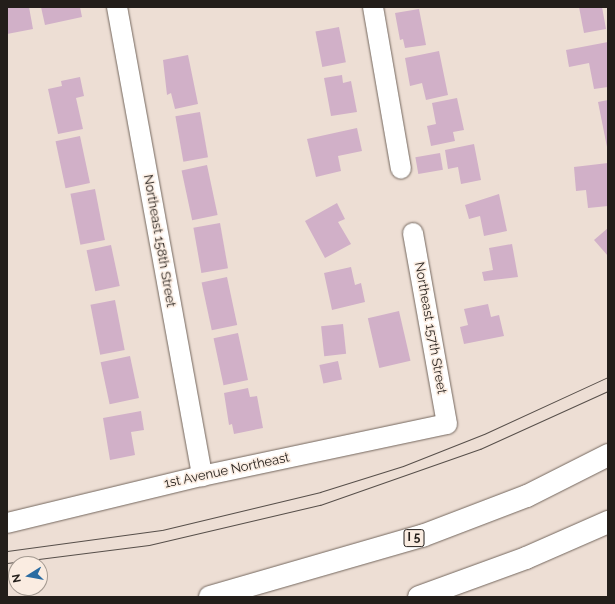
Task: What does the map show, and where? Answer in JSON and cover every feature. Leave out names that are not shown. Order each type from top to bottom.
[{"type":"highway","name":"I 5","points":[[210,597],[422,536],[527,496],[608,455]]},
{"type":"highway","points":[[419,597],[526,558],[608,522]]},
{"type":"street","name":"Northeast 158th Street","points":[[117,7],[202,476]]},
{"type":"street","points":[[373,7],[401,169]]},
{"type":"street","name":"Northeast 157th Street","points":[[413,233],[447,424]]},
{"type":"street","name":"1st Avenue Northeast","points":[[7,523],[202,476],[447,424]]},
{"type":"building","points":[[29,7],[33,29],[7,34],[7,8]]},
{"type":"building","points":[[41,7],[80,7],[82,17],[45,25]]},
{"type":"building","points":[[579,7],[602,7],[606,29],[584,33]]},
{"type":"building","points":[[419,9],[426,45],[405,48],[403,39],[400,40],[395,13]]},
{"type":"building","points":[[339,27],[346,62],[322,67],[315,32]]},
{"type":"building","points":[[608,42],[608,87],[594,89],[589,63],[569,67],[566,50]]},
{"type":"building","points":[[439,51],[448,95],[426,100],[422,83],[410,86],[405,58]]},
{"type":"building","points":[[188,55],[198,104],[175,109],[171,93],[167,95],[163,60]]},
{"type":"building","points":[[342,75],[343,83],[351,81],[357,112],[331,116],[324,78]]},
{"type":"building","points":[[80,77],[84,96],[76,98],[83,129],[58,134],[48,89],[62,86],[61,81]]},
{"type":"building","points":[[457,98],[464,130],[453,132],[455,141],[431,146],[427,126],[436,124],[432,103]]},
{"type":"building","points":[[608,100],[608,147],[607,147],[598,102]]},
{"type":"building","points":[[200,112],[208,157],[183,162],[175,116]]},
{"type":"building","points":[[357,128],[362,151],[338,156],[341,171],[316,177],[307,139]]},
{"type":"building","points":[[80,136],[90,183],[66,188],[56,141]]},
{"type":"building","points":[[474,144],[481,180],[461,184],[458,167],[448,169],[445,150]]},
{"type":"building","points":[[440,153],[443,170],[418,174],[415,157]]},
{"type":"building","points":[[608,163],[608,206],[588,208],[586,190],[576,191],[574,167]]},
{"type":"building","points":[[207,165],[218,215],[192,220],[182,170]]},
{"type":"building","points":[[95,189],[105,240],[80,245],[70,194]]},
{"type":"building","points":[[499,194],[507,231],[484,236],[480,216],[469,219],[465,205]]},
{"type":"building","points":[[337,203],[345,219],[338,222],[351,244],[325,258],[305,221]]},
{"type":"building","points":[[220,223],[228,268],[201,273],[193,228]]},
{"type":"building","points":[[608,228],[608,256],[594,240]]},
{"type":"building","points":[[512,244],[518,277],[484,281],[482,272],[493,270],[489,248]]},
{"type":"building","points":[[111,245],[120,286],[95,291],[87,250]]},
{"type":"building","points":[[351,267],[355,285],[361,283],[365,302],[332,310],[324,273]]},
{"type":"building","points":[[227,277],[237,325],[212,330],[202,282]]},
{"type":"building","points":[[115,300],[125,350],[100,355],[90,305]]},
{"type":"building","points":[[488,304],[491,317],[499,315],[504,336],[464,344],[460,327],[468,325],[464,309]]},
{"type":"building","points":[[399,311],[410,361],[379,368],[368,318]]},
{"type":"building","points":[[343,324],[346,354],[324,356],[321,326]]},
{"type":"building","points":[[238,333],[248,380],[224,385],[214,338]]},
{"type":"building","points":[[130,356],[139,398],[110,404],[101,362]]},
{"type":"building","points":[[338,361],[342,380],[323,384],[319,365]]},
{"type":"building","points":[[248,388],[250,397],[257,396],[263,428],[234,434],[232,424],[229,425],[224,393]]},
{"type":"building","points":[[141,411],[144,430],[131,432],[135,455],[110,460],[103,418]]},
{"type":"tram line","points":[[7,551],[162,530],[320,492],[403,466],[484,434],[608,377]]},
{"type":"tram line","points":[[7,563],[149,545],[320,505],[480,449],[608,391]]}]
